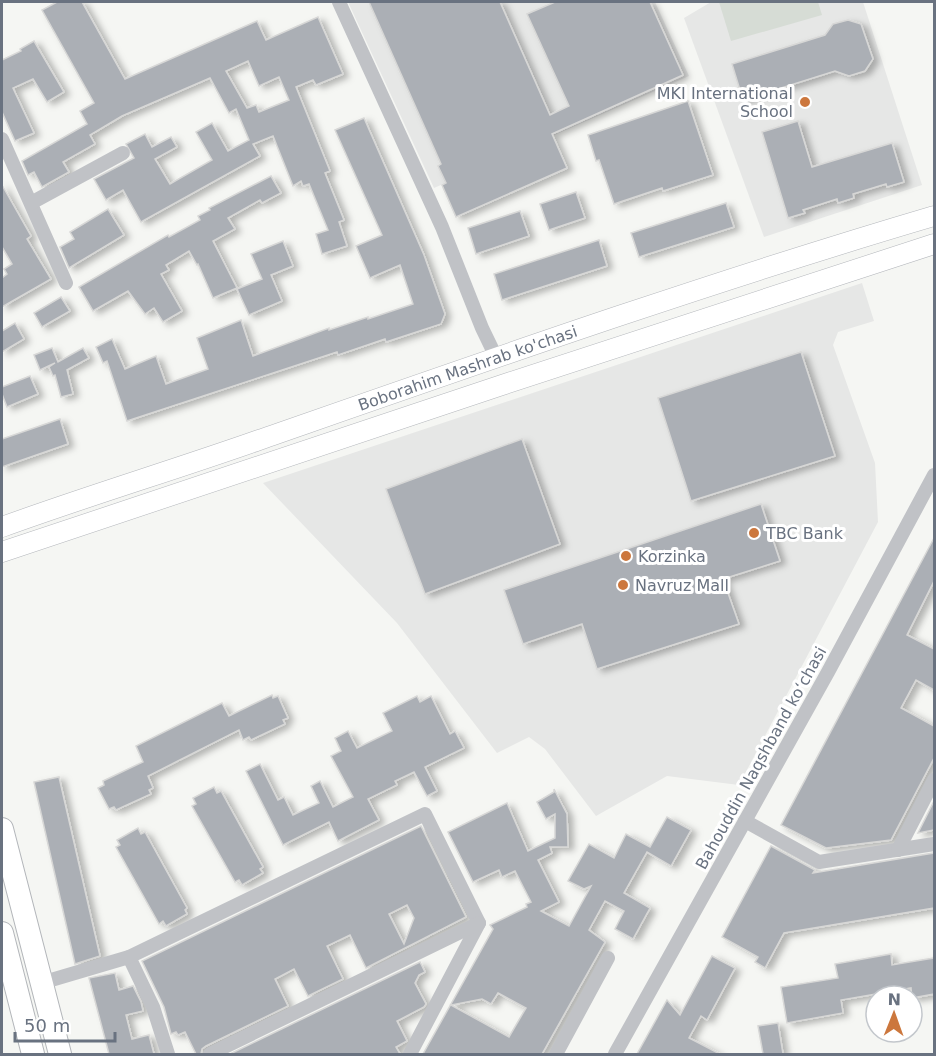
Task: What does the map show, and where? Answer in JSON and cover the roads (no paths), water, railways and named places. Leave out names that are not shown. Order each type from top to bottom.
[{"type":"main road","name":"Boborahim Mashrab ko'chasi","points":[[2,526],[763,268],[934,216]]},
{"type":"main road","name":"Boborahim Mashrab ko'chasi","points":[[2,552],[934,244]]},
{"type":"main road","points":[[391,394],[400,420]]},
{"type":"main road","points":[[2,829],[60,1054]]},
{"type":"main road","points":[[2,933],[33,1054]]},
{"type":"street","points":[[339,2],[442,227],[482,328],[496,357]]},
{"type":"street","points":[[2,139],[66,283]]},
{"type":"street","points":[[31,203],[123,153]]},
{"type":"street","name":"Bahouddin Naqshband koʻchasi","points":[[615,1054],[745,822],[934,475]]},
{"type":"street","points":[[898,849],[934,780]]},
{"type":"street","points":[[41,983],[129,957],[424,814],[479,923]]},
{"type":"street","points":[[745,822],[819,862],[934,844]]},
{"type":"street","points":[[210,1054],[479,923]]},
{"type":"street","points":[[410,1054],[479,923]]},
{"type":"street","points":[[129,957],[153,1007],[168,1054]]},
{"type":"street","points":[[556,1054],[608,958]]},
{"type":"place","name":"MKI International School","points":[[805,102]]},
{"type":"place","name":"TBC Bank","points":[[754,533]]},
{"type":"place","name":"Korzinka","points":[[626,556]]},
{"type":"place","name":"Navruz Mall","points":[[623,585]]}]
